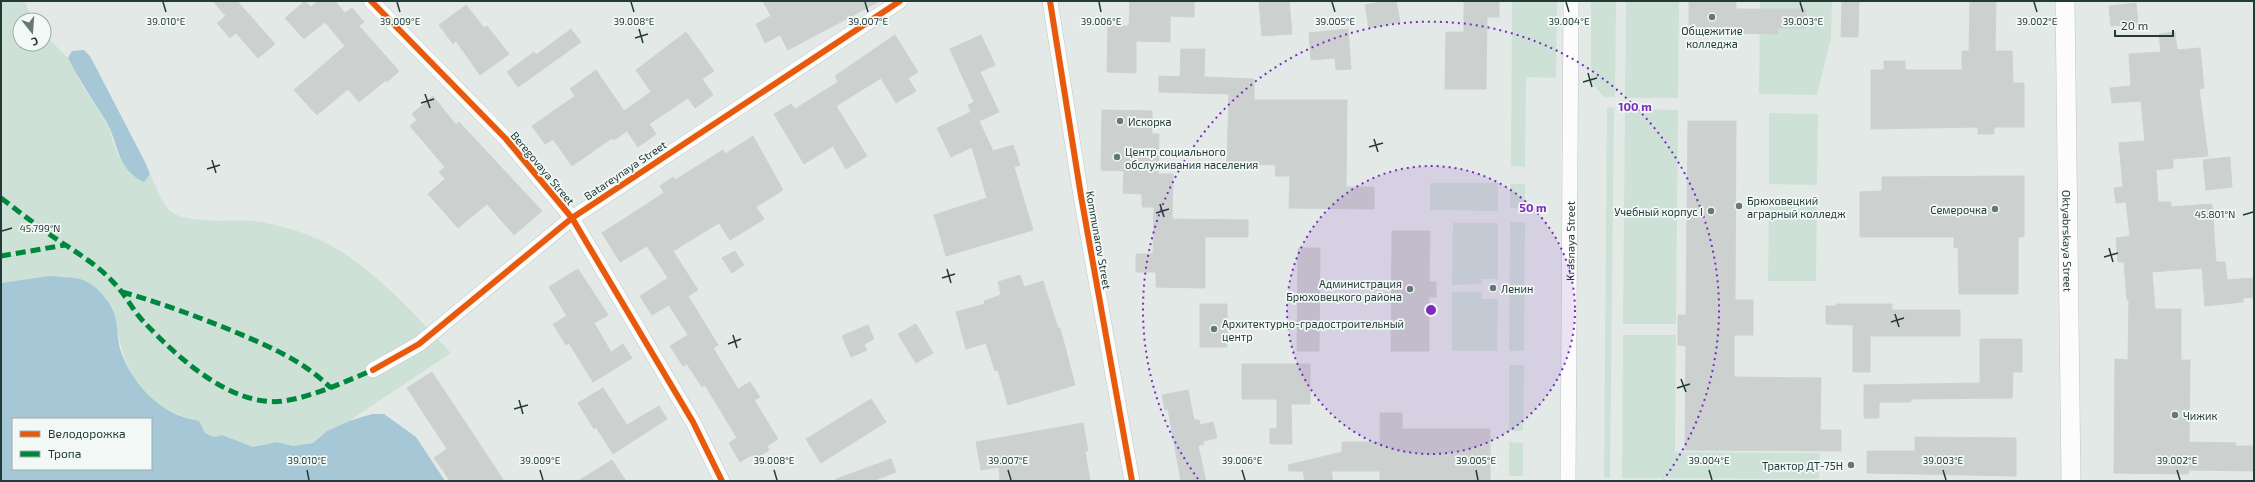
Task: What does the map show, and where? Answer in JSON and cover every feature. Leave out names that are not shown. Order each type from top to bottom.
[{"type":"street","name":"Beregovaya Street","points":[[371,1],[506,139],[572,218],[693,422],[722,481]]},
{"type":"street","name":"Batareynaya Street","points":[[373,370],[419,344],[572,218],[900,1]]},
{"type":"street","name":"Kommunarov Street","points":[[1050,1],[1081,196],[1132,481]]},
{"type":"street","name":"Krasnaya Street","points":[[1568,481],[1571,1]]},
{"type":"street","name":"Oktyabrskaya Street","points":[[2065,1],[2070,481]]},
{"type":"green space","points":[[1,1],[24,1],[29,12],[12,12],[12,52],[52,52],[52,42],[68,58],[83,87],[107,123],[118,156],[144,181],[150,174],[162,199],[170,211],[187,218],[198,220],[254,221],[282,226],[326,243],[343,253],[377,278],[451,353],[349,421],[327,431],[313,443],[293,446],[277,442],[253,447],[222,435],[214,437],[204,433],[199,421],[189,419],[173,412],[147,394],[130,371],[121,344],[114,313],[49,276],[1,283]]},
{"type":"green space","points":[[1512,1],[1557,1],[1556,78],[1526,77],[1525,167],[1511,166]]},
{"type":"green space","points":[[1591,1],[1616,1],[1615,97],[1604,97],[1591,82]]},
{"type":"green space","points":[[1626,1],[1679,1],[1678,98],[1625,98]]},
{"type":"green space","points":[[1760,1],[1832,1],[1831,38],[1817,95],[1759,94]]},
{"type":"green space","points":[[1607,107],[1614,108],[1610,478],[1604,477]]},
{"type":"green space","points":[[1625,109],[1678,110],[1676,324],[1623,324]]},
{"type":"green space","points":[[1769,113],[1818,114],[1817,185],[1769,184]]},
{"type":"green space","points":[[1430,183],[1498,183],[1498,211],[1430,210]]},
{"type":"green space","points":[[1510,184],[1525,184],[1525,208],[1510,208]]},
{"type":"green space","points":[[1769,205],[1817,205],[1816,281],[1768,281]]},
{"type":"green space","points":[[1510,222],[1525,222],[1524,351],[1509,351]]},
{"type":"green space","points":[[1453,223],[1498,223],[1498,279],[1482,279],[1482,284],[1452,285]]},
{"type":"green space","points":[[1452,292],[1482,292],[1482,299],[1498,299],[1497,351],[1452,351]]},
{"type":"green space","points":[[1623,335],[1676,335],[1675,452],[1820,453],[1819,479],[1622,478]]},
{"type":"green space","points":[[1509,365],[1524,365],[1523,431],[1509,431]]},
{"type":"green space","points":[[1509,442],[1523,443],[1523,476],[1509,476]]},
{"type":"water","points":[[84,50],[90,56],[145,162],[150,174],[144,182],[135,177],[123,163],[106,121],[81,82],[68,58],[72,51]]},
{"type":"water","points":[[49,276],[80,279],[91,284],[105,297],[114,313],[120,349],[125,362],[140,386],[160,405],[185,418],[199,421],[205,433],[214,437],[222,435],[253,447],[277,442],[293,446],[313,443],[327,431],[349,421],[372,414],[384,414],[416,437],[445,481],[1,481],[1,283]]},
{"type":"building","points":[[213,1],[237,1],[275,44],[258,58],[236,33],[230,38],[217,23],[226,16]]},
{"type":"building","points":[[305,1],[311,7],[318,1],[335,1],[345,13],[352,8],[364,22],[359,26],[399,71],[387,82],[386,80],[359,102],[348,89],[317,115],[294,90],[345,46],[325,22],[304,39],[285,18]]},
{"type":"building","points":[[763,1],[880,1],[788,50],[780,35],[765,43],[756,24],[771,16]]},
{"type":"building","points":[[1130,1],[1194,1],[1194,17],[1170,16],[1170,42],[1136,41],[1136,73],[1107,72],[1108,26],[1129,26]]},
{"type":"building","points":[[1259,1],[1289,1],[1292,34],[1262,36]]},
{"type":"building","points":[[1396,1],[1400,22],[1369,28],[1365,5]]},
{"type":"building","points":[[1464,1],[1499,1],[1499,17],[1487,17],[1486,89],[1445,89],[1446,32],[1464,32]]},
{"type":"building","points":[[1689,1],[1736,1],[1736,9],[1806,9],[1806,28],[1778,28],[1778,34],[1689,32]]},
{"type":"building","points":[[1842,1],[1859,1],[1858,37],[1841,37]]},
{"type":"building","points":[[1970,1],[1996,1],[1995,51],[2012,51],[2013,83],[2024,83],[2024,127],[1994,127],[1994,134],[1978,134],[1978,127],[1871,129],[1871,70],[1884,70],[1884,61],[1905,61],[1905,70],[1962,70],[1962,51],[1969,51]]},
{"type":"building","points":[[2136,3],[2138,24],[2111,26],[2109,6]]},
{"type":"building","points":[[466,5],[484,28],[487,26],[509,54],[480,75],[456,41],[453,44],[439,25]]},
{"type":"building","points":[[571,29],[581,42],[518,87],[507,72],[534,52],[536,55]]},
{"type":"building","points":[[1348,29],[1351,69],[1336,70],[1335,58],[1311,60],[1309,33]]},
{"type":"building","points":[[686,32],[714,71],[702,79],[713,95],[695,108],[688,98],[649,124],[656,134],[638,147],[627,131],[614,140],[612,138],[572,166],[553,139],[545,144],[532,126],[575,96],[570,89],[596,70],[624,111],[651,92],[636,70]]},
{"type":"building","points":[[2175,32],[2177,50],[2200,48],[2204,88],[2199,89],[2208,156],[2173,159],[2173,168],[2156,170],[2158,202],[2171,202],[2171,207],[2212,204],[2216,262],[2225,262],[2227,280],[2254,278],[2254,297],[2243,298],[2243,302],[2205,306],[2202,268],[2152,272],[2155,309],[2181,309],[2181,360],[2190,360],[2189,442],[2236,443],[2236,446],[2254,446],[2254,471],[2189,470],[2188,474],[2114,473],[2115,359],[2128,360],[2129,300],[2127,300],[2124,262],[2118,262],[2116,238],[2130,236],[2126,202],[2116,203],[2114,188],[2123,187],[2119,143],[2145,141],[2141,101],[2112,103],[2110,88],[2131,86],[2129,54],[2161,52],[2159,34]]},
{"type":"building","points":[[895,35],[918,72],[908,78],[916,91],[896,103],[881,78],[836,106],[867,156],[846,169],[833,146],[804,164],[774,114],[791,104],[795,109],[838,82],[835,76]]},
{"type":"building","points":[[981,35],[995,65],[980,72],[999,112],[979,121],[993,151],[1013,145],[1020,165],[1014,167],[1033,230],[946,256],[934,215],[987,198],[972,147],[951,157],[937,128],[971,112],[968,105],[974,102],[950,49]]},
{"type":"building","points":[[1181,49],[1205,49],[1204,77],[1254,79],[1254,100],[1347,100],[1346,187],[1374,187],[1374,209],[1289,208],[1290,176],[1275,176],[1276,165],[1227,163],[1229,94],[1159,92],[1159,76],[1180,77]]},
{"type":"building","points":[[433,96],[456,125],[459,122],[542,211],[514,235],[487,204],[458,228],[428,194],[445,179],[439,172],[445,167],[410,126],[417,120],[412,114]]},
{"type":"building","points":[[1102,110],[1152,111],[1152,134],[1159,134],[1158,174],[1173,174],[1172,219],[1248,220],[1248,237],[1205,237],[1205,288],[1156,287],[1156,272],[1136,272],[1136,254],[1153,254],[1154,207],[1142,207],[1142,194],[1123,193],[1124,171],[1101,170]]},
{"type":"building","name":"Учебный корпус I","points":[[1688,121],[1736,121],[1735,300],[1753,300],[1753,335],[1734,335],[1734,377],[1821,378],[1820,430],[1841,430],[1841,451],[1685,450],[1686,346],[1678,345],[1678,315],[1686,315]]},
{"type":"building","points":[[753,136],[783,190],[756,207],[764,219],[730,240],[719,223],[673,251],[698,290],[688,296],[718,345],[713,348],[738,389],[750,382],[760,397],[754,400],[778,439],[767,446],[769,450],[754,460],[751,455],[740,462],[729,443],[737,438],[705,385],[702,387],[687,364],[683,366],[670,346],[688,335],[669,305],[652,315],[640,296],[668,278],[647,246],[620,262],[602,233],[664,193],[660,186],[673,177],[675,180],[723,150],[725,154]]},
{"type":"building","points":[[2230,157],[2232,187],[2206,190],[2203,160]]},
{"type":"building","points":[[2024,176],[2024,237],[2018,237],[2018,294],[1959,294],[1958,247],[1954,248],[1954,237],[1860,237],[1860,192],[1882,191],[1882,177]]},
{"type":"building","name":"Администрация Брюховецкого района","points":[[1392,231],[1430,231],[1429,282],[1436,282],[1436,297],[1429,297],[1429,351],[1391,351]]},
{"type":"building","points":[[1298,248],[1320,248],[1319,351],[1297,351]]},
{"type":"building","points":[[735,251],[744,265],[732,273],[722,258]]},
{"type":"building","points":[[578,269],[608,315],[594,323],[611,352],[623,344],[632,358],[593,382],[569,343],[566,345],[553,324],[567,316],[549,287]]},
{"type":"building","points":[[1020,275],[1024,287],[1043,281],[1058,328],[1060,328],[1075,385],[1008,405],[998,370],[995,371],[986,343],[966,349],[956,312],[985,304],[984,301],[1001,295],[998,282]]},
{"type":"building","points":[[1200,304],[1227,304],[1227,347],[1200,347]]},
{"type":"building","points":[[1836,304],[1892,304],[1892,310],[1960,310],[1960,336],[1870,336],[1870,372],[1853,372],[1853,325],[1826,324],[1826,306],[1836,306]]},
{"type":"building","points":[[916,324],[933,353],[916,363],[898,334]]},
{"type":"building","points":[[868,325],[874,339],[864,344],[867,350],[851,357],[842,336]]},
{"type":"building","points":[[1980,339],[2022,339],[2022,372],[2013,372],[2012,398],[1911,399],[1911,402],[1879,402],[1879,418],[1864,418],[1864,385],[1980,383]]},
{"type":"building","points":[[1242,364],[1310,364],[1310,404],[1291,404],[1292,444],[1270,444],[1270,429],[1277,428],[1277,399],[1242,399]]},
{"type":"building","points":[[432,372],[504,481],[450,481],[434,458],[447,449],[407,388]]},
{"type":"building","points":[[603,388],[627,425],[659,406],[667,419],[613,454],[596,427],[594,429],[578,403]]},
{"type":"building","points":[[1188,390],[1194,420],[1199,420],[1200,425],[1213,422],[1217,438],[1203,441],[1204,444],[1198,446],[1206,481],[1181,481],[1168,409],[1165,410],[1162,395]]},
{"type":"building","points":[[871,399],[886,422],[821,463],[806,439]]},
{"type":"building","points":[[1380,413],[1402,413],[1402,429],[1490,429],[1490,481],[1380,481],[1380,471],[1331,471],[1333,481],[1305,481],[1303,471],[1289,471],[1288,465],[1342,452],[1342,442],[1380,442]]},
{"type":"building","points":[[1083,423],[1088,451],[1085,451],[1090,481],[1000,481],[999,467],[981,470],[976,442]]},
{"type":"building","points":[[1915,437],[2016,438],[2016,476],[1867,473],[1867,451],[1915,451]]},
{"type":"building","points":[[891,459],[896,472],[873,481],[836,481],[836,479]]},
{"type":"building","points":[[612,460],[626,481],[578,481]]},
{"type":"marked path","points":[[1,198],[107,276],[118,288],[140,318],[157,336],[189,364],[207,377],[245,397],[264,401],[284,401],[296,399],[340,384],[373,370]]},
{"type":"marked path","points":[[1,256],[65,245]]},
{"type":"marked path","points":[[122,292],[189,314],[269,347],[308,369],[331,388]]},
{"type":"cycle path","points":[[371,1],[506,139],[572,218],[693,422],[722,481]]},
{"type":"cycle path","points":[[373,370],[419,344],[572,218],[900,1]]},
{"type":"cycle path","points":[[1050,1],[1081,196],[1132,481]]},
{"type":"place","name":"Общежитие колледжа","points":[[1712,17]]},
{"type":"place","name":"Искорка","points":[[1120,121]]},
{"type":"place","name":"Центр социального обслуживания населения","points":[[1117,157]]},
{"type":"place","name":"Брюховецкий аграрный колледж","points":[[1739,206]]},
{"type":"place","name":"Семерочка","points":[[1995,209]]},
{"type":"place","name":"Учебный корпус I","points":[[1711,211]]},
{"type":"place","name":"Ленин","points":[[1493,288]]},
{"type":"place","name":"Администрация Брюховецкого района","points":[[1410,289]]},
{"type":"place","name":"Архитектурно-градостроительный центр","points":[[1214,329]]},
{"type":"place","name":"Чижик","points":[[2175,415]]},
{"type":"place","name":"Трактор ДТ-75Н","points":[[1851,465]]}]
